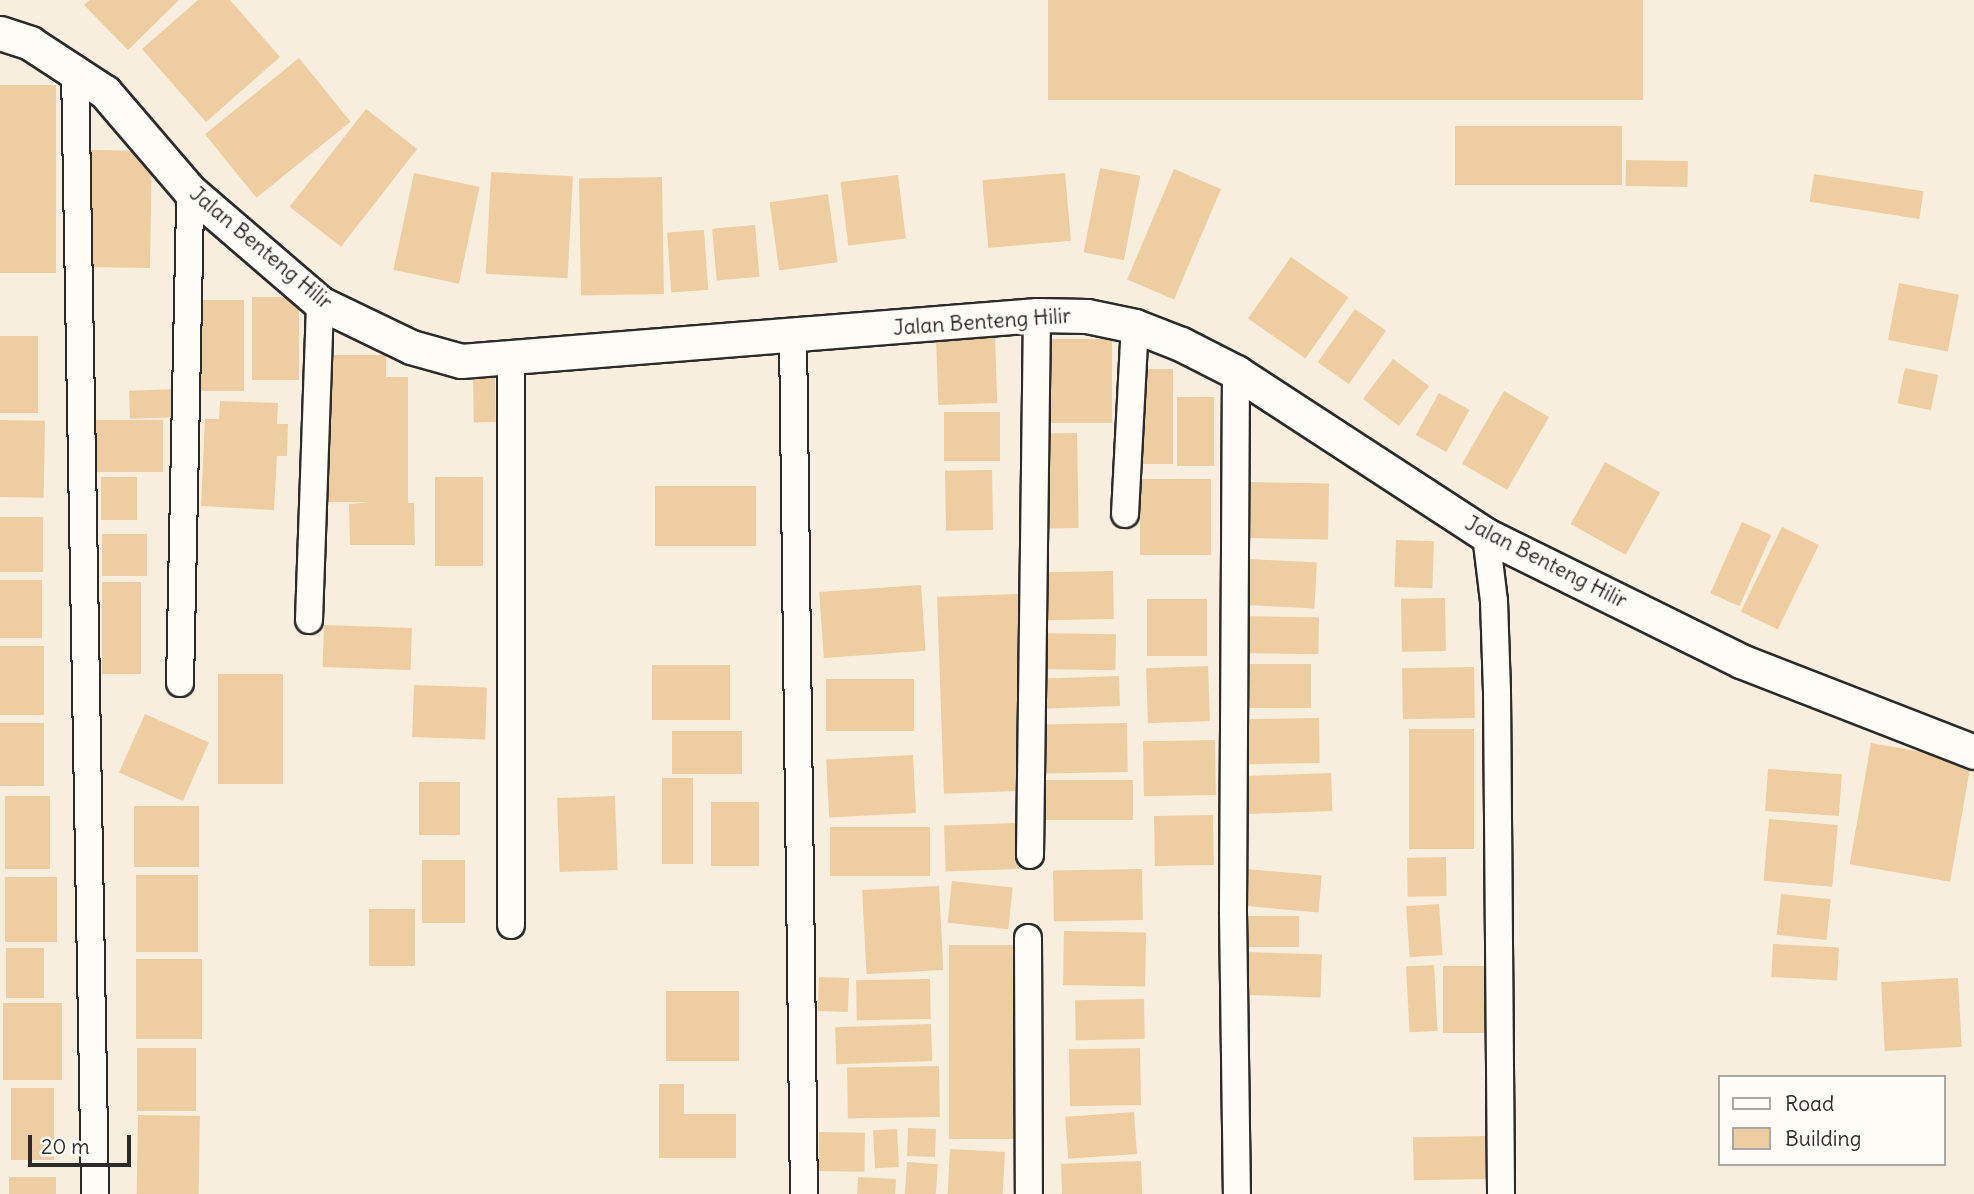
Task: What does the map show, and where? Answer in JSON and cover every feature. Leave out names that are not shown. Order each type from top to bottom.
[{"type":"street","name":"Jalan Benteng Hilir","points":[[0,33],[30,43],[75,69],[106,92],[190,191],[320,303],[411,347],[461,361],[1037,315],[1087,316],[1135,326],[1181,344],[1237,372],[1486,535],[1741,662],[1974,752]]},
{"type":"street","points":[[75,69],[95,1194]]},
{"type":"street","points":[[180,683],[190,191]]},
{"type":"street","points":[[309,620],[320,303]]},
{"type":"street","points":[[1030,855],[1037,315]]},
{"type":"street","points":[[1125,514],[1135,326]]},
{"type":"street","points":[[793,335],[804,1194]]},
{"type":"street","points":[[511,925],[512,358]]},
{"type":"street","points":[[1237,372],[1233,914],[1237,1194]]},
{"type":"street","points":[[1486,535],[1494,601],[1497,692],[1501,1194]]},
{"type":"street","points":[[1028,939],[1030,1194]]},
{"type":"building","points":[[90,0],[179,0],[128,50],[84,5]]},
{"type":"building","points":[[198,0],[230,0],[280,57],[206,122],[142,49]]},
{"type":"building","points":[[1048,0],[1643,0],[1643,100],[1048,100]]},
{"type":"building","points":[[299,58],[351,122],[257,198],[205,134]]},
{"type":"building","points":[[0,85],[56,85],[56,273],[0,273]]},
{"type":"building","points":[[366,109],[417,149],[341,247],[290,207]]},
{"type":"building","points":[[1455,126],[1622,126],[1622,185],[1455,185]]},
{"type":"building","points":[[89,150],[152,151],[150,268],[87,267]]},
{"type":"building","points":[[1626,160],[1688,161],[1688,187],[1626,186]]},
{"type":"building","points":[[1100,168],[1140,176],[1124,260],[1084,252]]},
{"type":"building","points":[[1174,169],[1221,189],[1174,299],[1127,279]]},
{"type":"building","points":[[491,172],[573,176],[568,278],[486,274]]},
{"type":"building","points":[[414,173],[480,187],[459,284],[393,270]]},
{"type":"building","points":[[1065,173],[1071,241],[988,248],[982,180]]},
{"type":"building","points":[[1814,174],[1924,191],[1919,219],[1810,202]]},
{"type":"building","points":[[898,175],[906,239],[848,246],[840,182]]},
{"type":"building","points":[[662,177],[664,294],[581,295],[579,178]]},
{"type":"building","points":[[828,194],[838,262],[779,271],[770,202]]},
{"type":"building","points":[[755,225],[760,277],[717,281],[712,229]]},
{"type":"building","points":[[704,230],[708,290],[671,292],[667,233]]},
{"type":"building","points":[[1291,257],[1348,297],[1305,359],[1248,318]]},
{"type":"building","points":[[1899,283],[1959,295],[1948,352],[1888,340]]},
{"type":"building","points":[[252,297],[299,297],[299,380],[252,380]]},
{"type":"building","points":[[191,300],[244,300],[244,391],[191,391]]},
{"type":"building","points":[[1355,309],[1386,331],[1349,384],[1318,362]]},
{"type":"building","points":[[0,336],[38,336],[38,413],[0,413]]},
{"type":"building","points":[[995,337],[997,403],[938,405],[936,339]]},
{"type":"building","points":[[1048,339],[1112,339],[1112,423],[1048,423]]},
{"type":"building","points":[[324,355],[386,355],[386,377],[408,377],[408,503],[414,503],[415,545],[350,545],[349,504],[370,502],[323,502]]},
{"type":"building","points":[[1393,359],[1429,386],[1399,426],[1363,399]]},
{"type":"building","points":[[1905,368],[1938,375],[1931,410],[1898,403]]},
{"type":"building","points":[[1143,369],[1173,369],[1173,464],[1143,464]]},
{"type":"building","points":[[473,377],[495,377],[496,422],[474,422]]},
{"type":"building","points":[[179,389],[180,417],[130,419],[129,391]]},
{"type":"building","points":[[1504,391],[1549,417],[1507,490],[1462,464]]},
{"type":"building","points":[[1439,393],[1470,410],[1446,452],[1416,435]]},
{"type":"building","points":[[1177,397],[1214,397],[1214,466],[1177,466]]},
{"type":"building","points":[[220,401],[278,403],[277,424],[288,424],[287,456],[277,456],[274,510],[201,506],[205,419],[219,419]]},
{"type":"building","points":[[944,412],[1000,412],[1000,461],[944,461]]},
{"type":"building","points":[[0,420],[45,421],[44,498],[0,497]]},
{"type":"building","points":[[91,420],[163,420],[163,472],[91,472]]},
{"type":"building","points":[[1077,433],[1079,528],[1047,529],[1045,434]]},
{"type":"building","points":[[1605,462],[1660,493],[1626,555],[1571,524]]},
{"type":"building","points":[[992,470],[993,530],[946,531],[945,471]]},
{"type":"building","points":[[101,477],[137,477],[137,520],[101,520]]},
{"type":"building","points":[[435,477],[483,477],[483,566],[435,566]]},
{"type":"building","points":[[1140,479],[1211,479],[1211,555],[1140,555]]},
{"type":"building","points":[[1244,482],[1329,483],[1328,539],[1243,538]]},
{"type":"building","points":[[655,486],[756,486],[756,546],[655,546]]},
{"type":"building","points":[[0,517],[43,517],[43,572],[0,572]]},
{"type":"building","points":[[1742,522],[1771,535],[1740,606],[1710,593]]},
{"type":"building","points":[[1782,527],[1819,545],[1778,629],[1741,611]]},
{"type":"building","points":[[102,534],[147,534],[147,576],[102,576]]},
{"type":"building","points":[[1396,540],[1434,541],[1432,588],[1394,587]]},
{"type":"building","points":[[1249,559],[1317,563],[1314,608],[1247,605]]},
{"type":"building","points":[[1113,571],[1114,619],[1045,620],[1044,572]]},
{"type":"building","points":[[0,580],[42,580],[42,638],[0,638]]},
{"type":"building","points":[[102,582],[141,582],[141,674],[102,674]]},
{"type":"building","points":[[921,585],[926,651],[824,658],[819,592]]},
{"type":"building","points":[[1018,594],[1025,791],[944,794],[937,597]]},
{"type":"building","points":[[1445,598],[1446,651],[1402,652],[1401,599]]},
{"type":"building","points":[[1147,599],[1207,599],[1207,656],[1147,656]]},
{"type":"building","points":[[1245,616],[1319,617],[1318,654],[1244,653]]},
{"type":"building","points":[[324,625],[412,628],[410,670],[323,667]]},
{"type":"building","points":[[1041,633],[1116,634],[1115,670],[1040,669]]},
{"type":"building","points":[[0,646],[44,646],[44,715],[0,715]]},
{"type":"building","points":[[1241,664],[1311,664],[1311,708],[1241,708]]},
{"type":"building","points":[[652,665],[730,665],[730,720],[652,720]]},
{"type":"building","points":[[1208,666],[1210,721],[1148,723],[1146,668]]},
{"type":"building","points":[[1474,667],[1475,718],[1403,719],[1402,668]]},
{"type":"building","points":[[218,674],[283,674],[283,784],[218,784]]},
{"type":"building","points":[[1119,676],[1120,706],[1040,709],[1039,679]]},
{"type":"building","points":[[826,679],[914,679],[914,731],[826,731]]},
{"type":"building","points":[[414,685],[487,688],[485,740],[412,737]]},
{"type":"building","points":[[145,714],[209,742],[183,801],[119,772]]},
{"type":"building","points":[[1319,718],[1320,763],[1239,764],[1238,719]]},
{"type":"building","points":[[0,723],[44,723],[44,786],[0,786]]},
{"type":"building","points":[[1127,723],[1128,772],[1042,773],[1041,725]]},
{"type":"building","points":[[1409,729],[1474,729],[1474,849],[1409,849]]},
{"type":"building","points":[[672,731],[742,731],[742,774],[672,774]]},
{"type":"building","points":[[1215,740],[1216,795],[1144,796],[1143,741]]},
{"type":"building","points":[[1871,743],[1971,761],[1950,882],[1850,864]]},
{"type":"building","points":[[913,755],[916,813],[829,817],[826,760]]},
{"type":"building","points":[[1768,769],[1842,774],[1839,816],[1765,811]]},
{"type":"building","points":[[1331,773],[1332,811],[1241,814],[1240,776]]},
{"type":"building","points":[[662,778],[693,778],[693,864],[662,864]]},
{"type":"building","points":[[1044,780],[1133,780],[1133,820],[1044,820]]},
{"type":"building","points":[[419,782],[460,782],[460,835],[419,835]]},
{"type":"building","points":[[5,796],[50,796],[50,869],[5,869]]},
{"type":"building","points":[[615,796],[618,870],[560,872],[557,798]]},
{"type":"building","points":[[711,802],[759,802],[759,866],[711,866]]},
{"type":"building","points":[[134,806],[199,806],[199,867],[134,867]]},
{"type":"building","points":[[1213,815],[1214,865],[1155,866],[1154,816]]},
{"type":"building","points":[[1769,819],[1838,825],[1832,887],[1764,881]]},
{"type":"building","points":[[1017,823],[1019,869],[946,872],[944,826]]},
{"type":"building","points":[[830,827],[930,827],[930,876],[830,876]]},
{"type":"building","points":[[1446,857],[1447,896],[1408,897],[1407,858]]},
{"type":"building","points":[[422,860],[465,860],[465,923],[422,923]]},
{"type":"building","points":[[1142,869],[1143,920],[1054,922],[1053,871]]},
{"type":"building","points":[[1247,869],[1322,876],[1318,912],[1244,906]]},
{"type":"building","points":[[136,875],[198,875],[198,952],[136,952]]},
{"type":"building","points":[[5,877],[57,877],[57,942],[5,942]]},
{"type":"building","points":[[952,881],[1013,887],[1008,929],[948,923]]},
{"type":"building","points":[[939,886],[943,970],[867,974],[862,890]]},
{"type":"building","points":[[1781,894],[1831,899],[1826,940],[1777,935]]},
{"type":"building","points":[[1439,904],[1443,955],[1410,957],[1406,906]]},
{"type":"building","points":[[369,909],[415,909],[415,966],[369,966]]},
{"type":"building","points":[[1243,916],[1299,916],[1299,947],[1243,947]]},
{"type":"building","points":[[1064,931],[1146,932],[1145,986],[1063,985]]},
{"type":"building","points":[[1773,944],[1839,947],[1837,980],[1771,977]]},
{"type":"building","points":[[949,945],[1015,945],[1015,1139],[949,1139]]},
{"type":"building","points":[[6,948],[44,948],[44,998],[6,998]]},
{"type":"building","points":[[1249,952],[1322,955],[1320,998],[1247,995]]},
{"type":"building","points":[[136,959],[202,959],[202,1039],[136,1039]]},
{"type":"building","points":[[1434,965],[1437,1031],[1409,1032],[1406,966]]},
{"type":"building","points":[[1443,966],[1493,966],[1493,1033],[1443,1033]]},
{"type":"building","points":[[819,977],[849,978],[848,1012],[818,1011]]},
{"type":"building","points":[[1958,978],[1962,1047],[1885,1051],[1881,982]]},
{"type":"building","points":[[930,979],[931,1019],[857,1020],[856,980]]},
{"type":"building","points":[[666,991],[739,991],[739,1061],[666,1061]]},
{"type":"building","points":[[1144,999],[1145,1039],[1076,1040],[1075,1000]]},
{"type":"building","points":[[3,1003],[62,1003],[62,1080],[3,1080]]},
{"type":"building","points":[[931,1024],[932,1061],[836,1064],[835,1027]]},
{"type":"building","points":[[137,1048],[196,1048],[196,1111],[137,1111]]},
{"type":"building","points":[[1140,1048],[1141,1105],[1070,1106],[1069,1049]]},
{"type":"building","points":[[939,1066],[940,1117],[848,1119],[847,1068]]},
{"type":"building","points":[[659,1084],[684,1084],[684,1114],[736,1114],[736,1158],[659,1158]]},
{"type":"building","points":[[11,1088],[54,1088],[54,1160],[11,1160]]},
{"type":"building","points":[[1134,1112],[1137,1154],[1068,1159],[1065,1117]]},
{"type":"building","points":[[138,1115],[200,1116],[199,1194],[137,1194]]},
{"type":"building","points":[[908,1128],[936,1129],[935,1157],[907,1156]]},
{"type":"building","points":[[897,1129],[899,1167],[875,1168],[873,1130]]},
{"type":"building","points":[[819,1132],[865,1133],[864,1172],[818,1171]]},
{"type":"building","points":[[1486,1136],[1487,1179],[1414,1180],[1413,1137]]},
{"type":"building","points":[[950,1149],[1005,1152],[1003,1194],[948,1194]]},
{"type":"building","points":[[1141,1161],[1142,1194],[1062,1194],[1061,1164]]},
{"type":"building","points":[[907,1162],[938,1164],[936,1194],[905,1194]]},
{"type":"building","points":[[9,1177],[56,1177],[56,1194],[9,1194]]},
{"type":"building","points":[[858,1177],[896,1179],[895,1194],[857,1194]]}]
